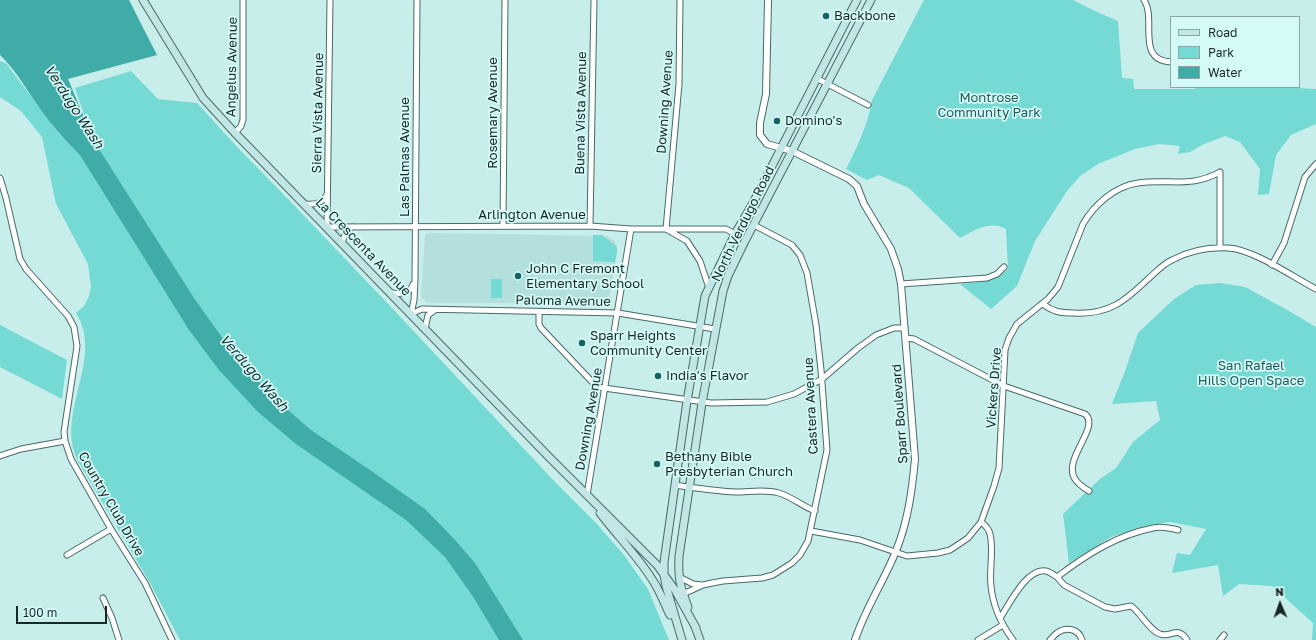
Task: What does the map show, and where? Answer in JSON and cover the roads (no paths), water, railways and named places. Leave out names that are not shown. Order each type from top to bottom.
[{"type":"main road","name":"La Crescenta Avenue","points":[[144,0],[203,98],[235,133],[656,565],[675,590],[696,628]]},
{"type":"main road","name":"North Verdugo Road","points":[[682,640],[671,606],[664,575],[664,562],[687,401],[705,296],[735,234],[753,203],[857,0]]},
{"type":"main road","name":"North Verdugo Road","points":[[700,640],[683,594],[679,577],[679,556],[702,403],[723,291],[728,276],[871,0]]},
{"type":"main road","name":"La Crescenta Avenue","points":[[587,495],[614,533],[632,552],[655,584],[679,632]]},
{"type":"street","name":"Angelus Avenue","points":[[235,133],[241,126],[243,120],[243,0]]},
{"type":"street","name":"Sierra Vista Avenue","points":[[327,227],[330,0]]},
{"type":"street","name":"Las Palmas Avenue","points":[[411,314],[415,280],[417,0]]},
{"type":"street","name":"Rosemary Avenue","points":[[503,226],[505,0]]},
{"type":"street","name":"Buena Vista Avenue","points":[[590,226],[594,0]]},
{"type":"street","name":"Downing Avenue","points":[[666,229],[679,84],[680,0]]},
{"type":"street","points":[[768,0],[766,94],[759,129],[760,135],[767,144],[792,151]]},
{"type":"street","points":[[1144,0],[1148,15],[1149,44],[1152,52],[1160,60],[1170,62]]},
{"type":"street","points":[[816,78],[868,105]]},
{"type":"street","name":"Sparr Boulevard","points":[[792,151],[848,179],[857,186],[864,204],[891,249],[898,268],[901,284],[915,459],[913,487],[907,519],[896,552],[868,608],[855,640]]},
{"type":"street","points":[[1272,265],[1284,243],[1305,177],[1316,164]]},
{"type":"street","name":"Vickers Drive","points":[[811,531],[860,540],[907,556],[938,553],[950,550],[968,538],[981,522],[999,468],[1006,350],[1009,338],[1016,324],[1043,304],[1053,294],[1058,287],[1087,216],[1099,203],[1116,191],[1138,183],[1179,183],[1194,181],[1210,177],[1220,172],[1220,248]]},
{"type":"street","name":"Country Club Drive","points":[[0,178],[20,259],[26,269],[68,316],[74,327],[77,346],[65,424],[65,441],[71,459],[111,529],[145,583],[172,640]]},
{"type":"street","points":[[305,204],[320,203],[328,193]]},
{"type":"street","name":"Castera Avenue","points":[[683,594],[703,585],[723,581],[762,578],[773,575],[790,565],[800,554],[808,541],[827,450],[822,379],[816,325],[807,273],[802,259],[792,245],[754,225]]},
{"type":"street","name":"Arlington Avenue","points":[[327,227],[590,226],[632,229],[726,229],[735,234]]},
{"type":"street","points":[[342,242],[346,230],[352,227]]},
{"type":"street","name":"Downing Avenue","points":[[587,495],[632,229]]},
{"type":"street","points":[[666,229],[687,241],[700,261],[709,288]]},
{"type":"street","points":[[1043,304],[1050,310],[1076,314],[1089,313],[1111,308],[1127,299],[1158,270],[1172,260],[1202,250],[1220,248],[1247,251],[1316,289]]},
{"type":"street","points":[[901,284],[987,278],[997,274],[1004,267]]},
{"type":"street","points":[[389,291],[397,294],[408,292],[415,280]]},
{"type":"street","name":"Paloma Avenue","points":[[411,314],[422,310],[618,313],[715,329]]},
{"type":"street","points":[[426,329],[428,315],[436,310]]},
{"type":"street","points":[[539,312],[539,324],[544,332],[596,385],[605,388],[702,403],[766,402],[794,394],[822,379],[858,348],[876,335],[894,328],[905,328]]},
{"type":"street","points":[[906,338],[914,339],[1004,386],[1084,414],[1089,420],[1089,424],[1072,467],[1072,472],[1076,481],[1089,491]]},
{"type":"street","points":[[0,456],[16,450],[65,441]]},
{"type":"street","points":[[675,485],[720,491],[737,492],[765,490],[778,492],[815,511]]},
{"type":"street","points":[[981,522],[986,526],[990,533],[991,586],[994,600],[1003,625],[1013,640]]},
{"type":"street","points":[[1057,577],[1080,560],[1115,540],[1154,528],[1178,530]]},
{"type":"street","points":[[67,555],[111,529]]},
{"type":"street","points":[[1000,618],[1027,579],[1035,573],[1047,571],[1057,577],[1064,585],[1105,607],[1115,609],[1131,606],[1137,610],[1151,628],[1159,634],[1166,635],[1176,632],[1182,634],[1188,640]]},
{"type":"street","name":"Castera Avenue","points":[[679,577],[693,584],[703,585]]},
{"type":"street","points":[[103,598],[112,618],[119,640]]},
{"type":"street","points":[[978,640],[1003,625]]},
{"type":"street","points":[[1050,640],[1056,633],[1063,629],[1070,628],[1077,632],[1082,640]]},
{"type":"street","points":[[1220,640],[1224,635]]},
{"type":"water","name":"Verdugo Wash","points":[[0,0],[129,0],[157,55],[68,79],[95,143],[194,298],[236,357],[273,397],[311,430],[425,509],[475,563],[523,640],[499,640],[474,598],[445,557],[406,520],[296,444],[258,412],[219,370],[189,330],[80,155],[50,122],[17,74],[0,55]]},
{"type":"place","name":"Backbone","points":[[826,16]]},
{"type":"place","name":"Domino's","points":[[777,121]]},
{"type":"place","name":"John C Fremont Elementary School","points":[[518,276]]},
{"type":"place","name":"Sparr Heights Community Center","points":[[582,343]]},
{"type":"place","name":"India's Flavor","points":[[658,376]]},
{"type":"place","name":"Bethany Bible Presbyterian Church","points":[[657,464]]},
{"type":"park label","name":"Montrose Community Park","points":[[989,106]]},
{"type":"park label","name":"San Rafael Hills Open Space","points":[[1251,374]]}]
